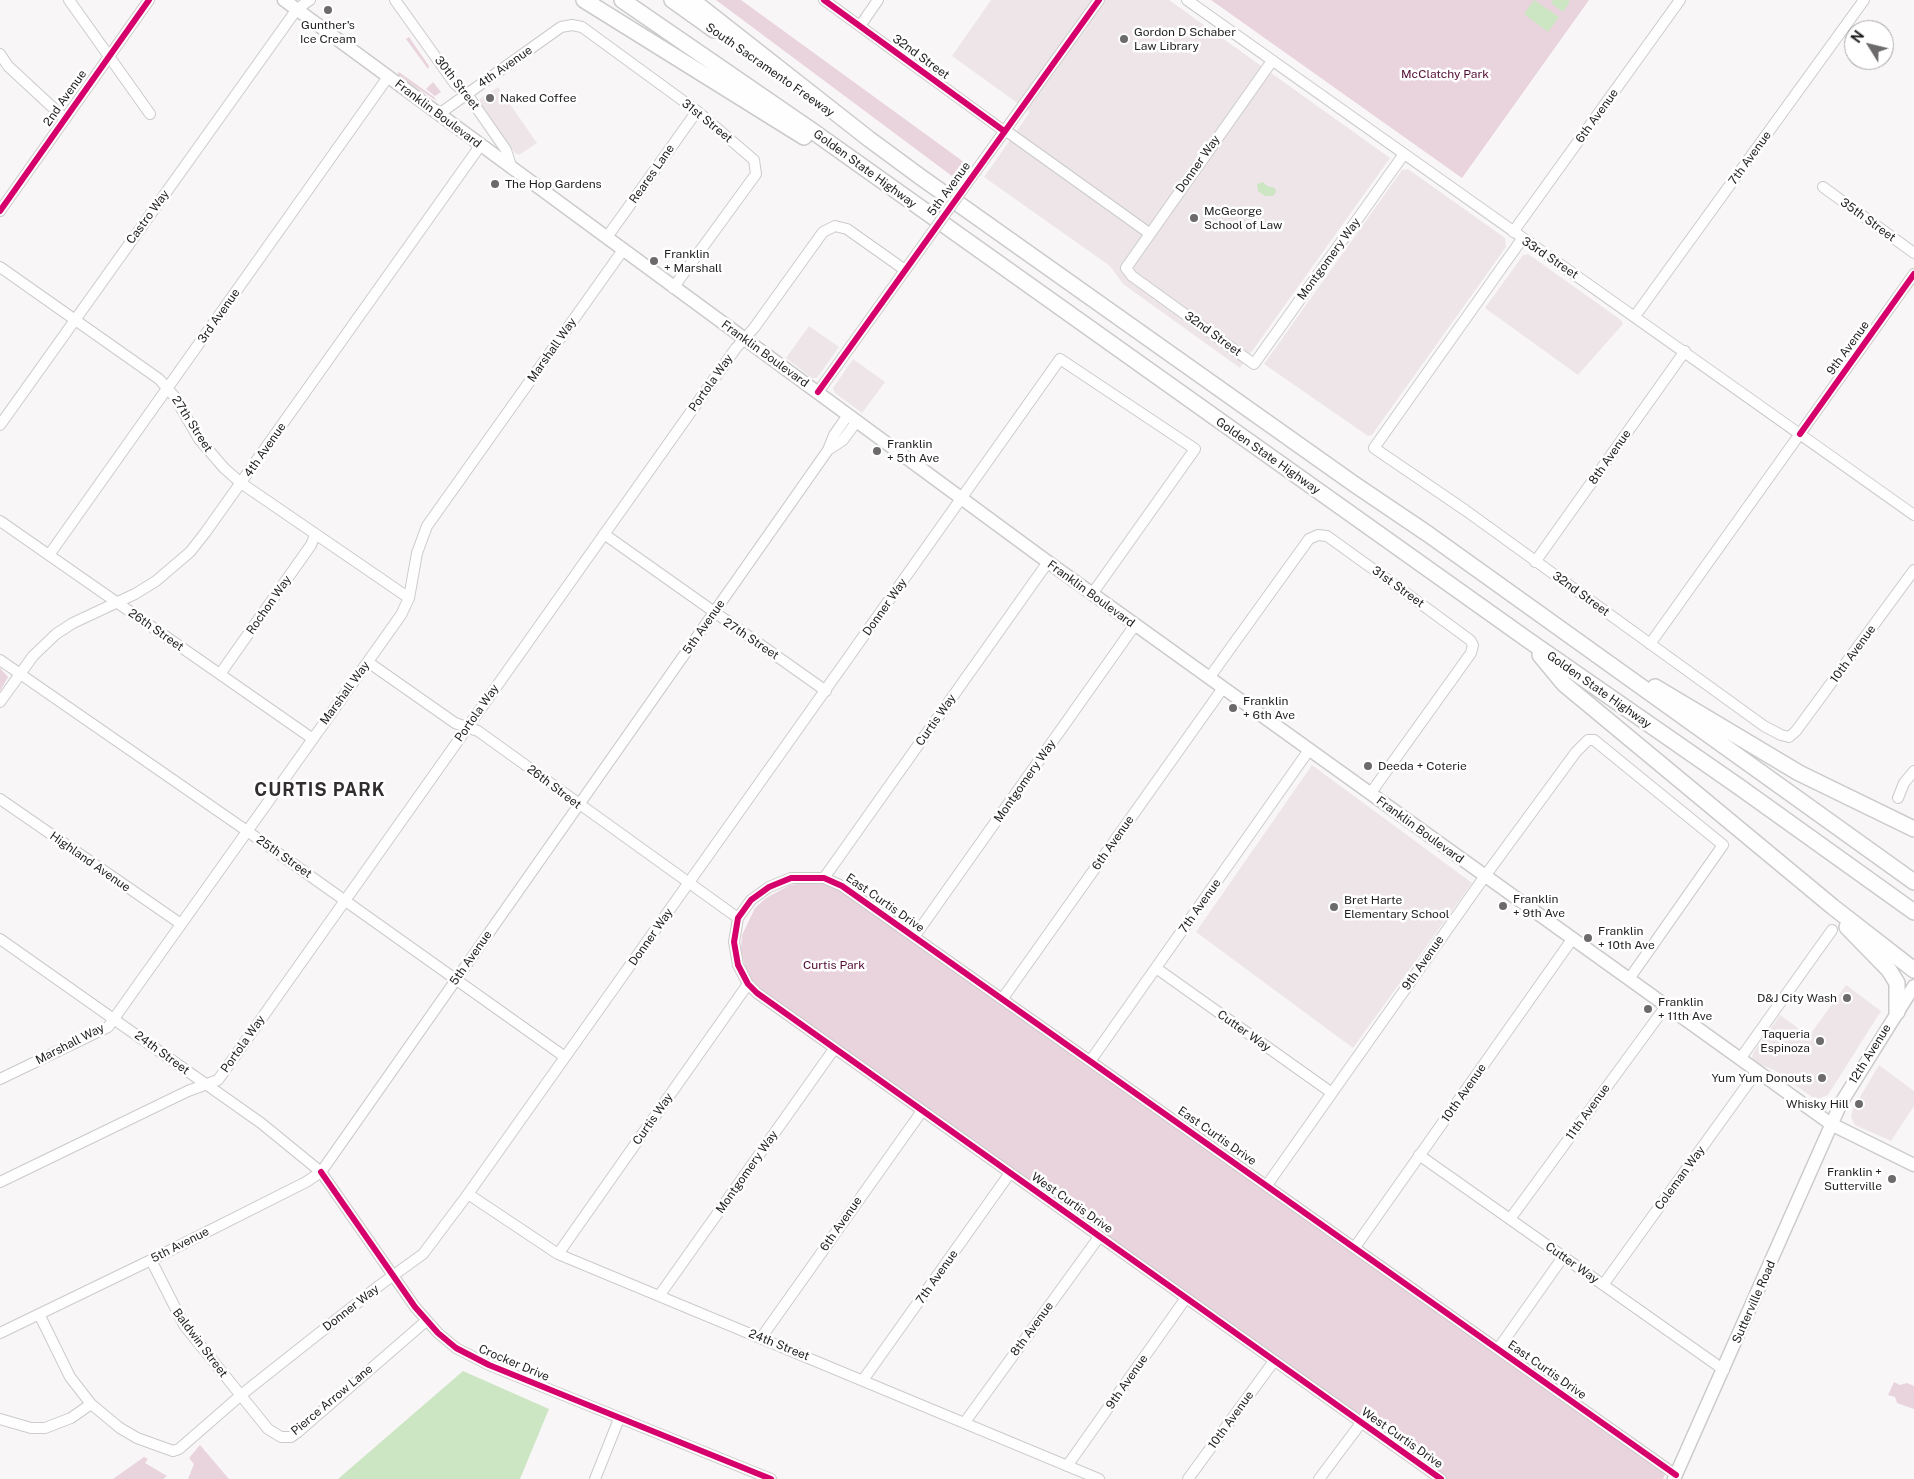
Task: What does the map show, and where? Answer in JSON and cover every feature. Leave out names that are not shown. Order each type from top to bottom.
[{"type":"highway","points":[[584,0],[908,200]]},
{"type":"highway","name":"Golden State Highway","points":[[622,0],[908,200],[1914,912]]},
{"type":"highway","name":"South Sacramento Freeway","points":[[672,0],[869,139]]},
{"type":"highway","name":"Golden State Highway","points":[[692,0],[869,139],[1321,461],[1436,539],[1914,882]]},
{"type":"highway","points":[[1573,639],[1730,730],[1773,758],[1914,829]]},
{"type":"highway","points":[[1528,640],[1564,684],[1833,907],[1914,970]]},
{"type":"highway","points":[[1833,907],[1851,932],[1889,970],[1896,982],[1897,1012]]},
{"type":"main road","name":"Franklin Boulevard","points":[[284,0],[512,170],[607,237],[673,288],[818,392],[1048,562],[1740,1059],[1850,1135],[1914,1165]]},
{"type":"main road","name":"12th Avenue","points":[[1832,1124],[1851,1084],[1914,986]]},
{"type":"main road","name":"Sutterville Road","points":[[1675,1477],[1832,1124]]},
{"type":"street","points":[[69,0],[150,114]]},
{"type":"street","name":"2nd Avenue","points":[[0,211],[149,0]]},
{"type":"street","points":[[297,9],[310,0]]},
{"type":"street","name":"30th Street","points":[[395,0],[455,84],[467,94],[506,150],[512,170]]},
{"type":"street","name":"32nd Street","points":[[824,0],[1149,232]]},
{"type":"street","points":[[860,26],[878,0]]},
{"type":"street","name":"5th Avenue","points":[[818,392],[1099,0]]},
{"type":"street","name":"33rd Street","points":[[1187,0],[1914,515]]},
{"type":"street","points":[[1192,0],[1208,14]]},
{"type":"street","name":"6th Avenue","points":[[1374,448],[1517,235],[1680,0]]},
{"type":"street","name":"7th Avenue","points":[[1635,316],[1864,0]]},
{"type":"street","name":"Castro Way","points":[[0,425],[297,9]]},
{"type":"street","name":"4th Avenue","points":[[439,114],[560,27],[572,24]]},
{"type":"street","name":"31st Street","points":[[572,24],[582,27],[697,111],[754,160],[756,174],[673,288]]},
{"type":"street","points":[[0,54],[8,66],[64,118]]},
{"type":"street","name":"Donner Way","points":[[1126,268],[1149,232],[1272,60]]},
{"type":"street","name":"3rd Avenue","points":[[49,555],[388,76]]},
{"type":"street","name":"Reares Lane","points":[[607,237],[697,111]]},
{"type":"street","name":"4th Avenue","points":[[0,702],[39,649],[56,634],[79,620],[117,603],[156,581],[190,552],[480,146]]},
{"type":"street","name":"Montgomery Way","points":[[1254,364],[1404,154]]},
{"type":"street","name":"35th Street","points":[[1823,187],[1914,253]]},
{"type":"street","name":"Portola Way","points":[[0,1182],[205,1084],[218,1080],[604,534],[823,232],[835,226],[847,229],[905,270]]},
{"type":"street","name":"Marshall Way","points":[[0,1079],[108,1026],[401,614],[409,598],[417,553],[428,526],[624,250]]},
{"type":"street","name":"27th Street","points":[[0,266],[159,378],[168,387],[199,439],[224,468],[241,483],[409,598]]},
{"type":"street","name":"32nd Street","points":[[1126,268],[1132,276],[1254,364]]},
{"type":"street","name":"9th Avenue","points":[[1650,644],[1914,274]]},
{"type":"street","name":"8th Avenue","points":[[1535,562],[1685,351]]},
{"type":"street","name":"Donner Way","points":[[91,1404],[128,1433],[160,1448],[173,1451],[180,1449],[241,1395],[430,1246],[826,691],[1060,358],[1194,449],[1092,594]]},
{"type":"street","name":"5th Avenue","points":[[0,1333],[151,1260],[306,1182],[321,1172],[828,450],[834,434],[853,418]]},
{"type":"street","name":"32nd Street","points":[[1374,448],[1764,726],[1781,735],[1789,736]]},
{"type":"street","name":"26th Street","points":[[0,521],[312,739]]},
{"type":"street","name":"27th Street","points":[[604,534],[713,613],[826,691]]},
{"type":"street","name":"Rochon Way","points":[[220,674],[311,546],[315,535]]},
{"type":"street","name":"31st Street","points":[[1210,678],[1309,539],[1318,535],[1327,536],[1470,640],[1473,645],[1471,653],[1370,794]]},
{"type":"street","name":"Curtis Way","points":[[824,878],[1048,562]]},
{"type":"street","name":"10th Avenue","points":[[1789,736],[1796,731],[1914,570]]},
{"type":"street","name":"Montgomery Way","points":[[914,937],[1135,625]]},
{"type":"street","name":"25th Street","points":[[0,660],[247,831],[566,1057]]},
{"type":"street","name":"26th Street","points":[[368,662],[455,723],[478,731],[578,805],[738,918]]},
{"type":"street","name":"6th Avenue","points":[[1003,998],[1223,688]]},
{"type":"street","name":"9th Avenue","points":[[1267,1185],[1485,876],[1583,744],[1588,740],[1594,740],[1723,845],[1629,979]]},
{"type":"street","name":"7th Avenue","points":[[1091,1060],[1309,750]]},
{"type":"street","points":[[1898,798],[1904,784],[1914,771]]},
{"type":"street","name":"Highland Avenue","points":[[0,799],[180,924]]},
{"type":"street","name":"East Curtis Drive","points":[[738,918],[751,900],[778,883],[791,878],[824,878],[842,886],[1355,1247],[1675,1477]]},
{"type":"street","name":"West Curtis Drive","points":[[738,918],[735,930],[735,954],[738,965],[748,984],[762,998],[1441,1479]]},
{"type":"street","points":[[1740,1059],[1832,930]]},
{"type":"street","name":"10th Avenue","points":[[1355,1247],[1573,938]]},
{"type":"street","name":"24th Street","points":[[0,939],[261,1124],[321,1172]]},
{"type":"street","name":"Cutter Way","points":[[1156,968],[1332,1093]]},
{"type":"street","name":"Curtis Way","points":[[558,1254],[748,984]]},
{"type":"street","name":"11th Avenue","points":[[1510,1219],[1666,1006]]},
{"type":"street","name":"Montgomery Way","points":[[659,1296],[834,1049]]},
{"type":"street","name":"Coleman Way","points":[[1603,1285],[1758,1071]]},
{"type":"street","name":"6th Avenue","points":[[761,1338],[922,1111]]},
{"type":"street","name":"Cutter Way","points":[[1420,1156],[1724,1370]]},
{"type":"street","name":"Crocker Drive","points":[[321,1172],[392,1276],[426,1321],[447,1341],[475,1360],[771,1479]]},
{"type":"street","name":"7th Avenue","points":[[863,1380],[1010,1173]]},
{"type":"street","name":"24th Street","points":[[468,1194],[558,1254],[1099,1479]]},
{"type":"street","name":"8th Avenue","points":[[965,1422],[1099,1237]]},
{"type":"street","points":[[1498,1349],[1563,1257]]},
{"type":"street","name":"Baldwin Street","points":[[151,1260],[184,1325],[241,1395]]},
{"type":"street","name":"9th Avenue","points":[[1068,1466],[1186,1298]]},
{"type":"street","points":[[0,1419],[31,1428],[45,1428],[71,1418],[91,1404],[70,1377],[39,1314]]},
{"type":"street","name":"Pierce Arrow Lane","points":[[241,1395],[273,1433],[281,1438],[291,1437],[426,1321]]},
{"type":"street","name":"10th Avenue","points":[[1188,1479],[1274,1361]]},
{"type":"street","points":[[595,1479],[619,1419]]},
{"type":"street","points":[[1319,1479],[1361,1423]]},
{"type":"shaded area","name":"McGeorge School of Law","points":[[991,0],[1169,0],[1390,158],[1240,368],[1123,284],[1110,266],[984,177],[1030,112],[952,56]]},
{"type":"shaded area","points":[[1534,0],[1559,17],[1548,32],[1524,14]]},
{"type":"shaded area","points":[[1553,0],[1568,0],[1570,2],[1563,12],[1551,3]]},
{"type":"shaded area","points":[[498,87],[537,143],[519,155],[515,153],[480,102],[480,99]]},
{"type":"shaded area","points":[[1408,169],[1505,238],[1506,247],[1372,435],[1368,436],[1264,364],[1402,170]]},
{"type":"shaded area","points":[[1263,182],[1267,186],[1275,188],[1276,192],[1273,196],[1265,196],[1258,191],[1257,184]]},
{"type":"shaded area","points":[[1528,254],[1621,320],[1623,324],[1578,375],[1485,308],[1523,255]]},
{"type":"shaded area","points":[[809,326],[839,347],[817,378],[812,378],[786,358]]},
{"type":"shaded area","points":[[853,359],[885,382],[862,413],[835,393],[833,388]]},
{"type":"shaded area","name":"Bret Harte Elementary School","points":[[1312,765],[1472,883],[1353,1048],[1196,932]]},
{"type":"shaded area","points":[[1846,985],[1881,1011],[1828,1095],[1818,1099],[1812,1097],[1776,1071],[1754,1062],[1752,1058],[1753,1053],[1780,1015],[1809,1036]]},
{"type":"shaded area","points":[[1879,1065],[1914,1091],[1914,1106],[1891,1141],[1855,1125],[1851,1117],[1853,1109]]},
{"type":"shaded area","points":[[463,1371],[549,1409],[520,1479],[338,1479]]},
{"type":"green space","points":[[716,0],[741,0],[968,165],[956,179]]},
{"type":"green space","name":"McClatchy Park","points":[[1211,0],[1589,0],[1462,178]]},
{"type":"green space","points":[[409,37],[429,66],[428,69],[406,39]]},
{"type":"green space","points":[[399,72],[434,97],[437,101],[397,75]]},
{"type":"green space","points":[[433,82],[441,92],[435,96],[426,89]]},
{"type":"green space","points":[[0,668],[8,677],[0,691]]},
{"type":"green space","name":"Curtis Park","points":[[822,883],[842,891],[1661,1468],[1665,1474],[1663,1479],[1447,1479],[765,997],[753,985],[746,970],[741,950],[742,935],[755,908],[766,898],[790,885]]},
{"type":"green space","points":[[1894,1382],[1900,1385],[1907,1383],[1914,1386],[1914,1409],[1897,1403],[1895,1397],[1888,1395]]},
{"type":"green space","points":[[200,1445],[229,1479],[188,1479],[194,1464],[189,1458]]},
{"type":"green space","points":[[144,1457],[148,1459],[145,1463],[167,1476],[163,1479],[113,1479]]},
{"type":"cycle path","points":[[0,211],[149,0]]},
{"type":"cycle path","points":[[824,0],[1004,131]]},
{"type":"cycle path","points":[[818,392],[1099,0]]},
{"type":"cycle path","points":[[1800,434],[1914,274]]},
{"type":"cycle path","points":[[1441,1479],[757,993],[748,984],[738,965],[734,942],[738,918],[751,900],[769,887],[791,878],[824,878],[842,886],[1676,1475]]},
{"type":"cycle path","points":[[321,1172],[415,1307],[438,1333],[456,1348],[489,1365],[771,1479]]},
{"type":"place","name":"Gunther's Ice Cream","points":[[328,10]]},
{"type":"place","name":"Gordon D Schaber Law Library","points":[[1124,39]]},
{"type":"place","name":"Naked Coffee","points":[[490,98]]},
{"type":"place","name":"The Hop Gardens","points":[[495,184]]},
{"type":"place","name":"McGeorge School of Law","points":[[1194,218]]},
{"type":"place","name":"Franklin + Marshall","points":[[654,261]]},
{"type":"place","name":"Franklin + 5th Ave","points":[[877,451]]},
{"type":"place","name":"Franklin + 6th Ave","points":[[1233,708]]},
{"type":"place","name":"Deeda + Coterie","points":[[1368,766]]},
{"type":"place","name":"Franklin + 9th Ave","points":[[1503,906]]},
{"type":"place","name":"Bret Harte Elementary School","points":[[1334,907]]},
{"type":"place","name":"Franklin + 10th Ave","points":[[1588,938]]},
{"type":"place","name":"D&J City Wash","points":[[1847,998]]},
{"type":"place","name":"Franklin + 11th Ave","points":[[1648,1009]]},
{"type":"place","name":"Taqueria Espinoza","points":[[1820,1041]]},
{"type":"place","name":"Yum Yum Donouts","points":[[1822,1078]]},
{"type":"place","name":"Whisky Hill","points":[[1859,1104]]},
{"type":"place","name":"Franklin + Sutterville","points":[[1892,1179]]},
{"type":"district","name":"CURTIS PARK","points":[[320,790]]}]
